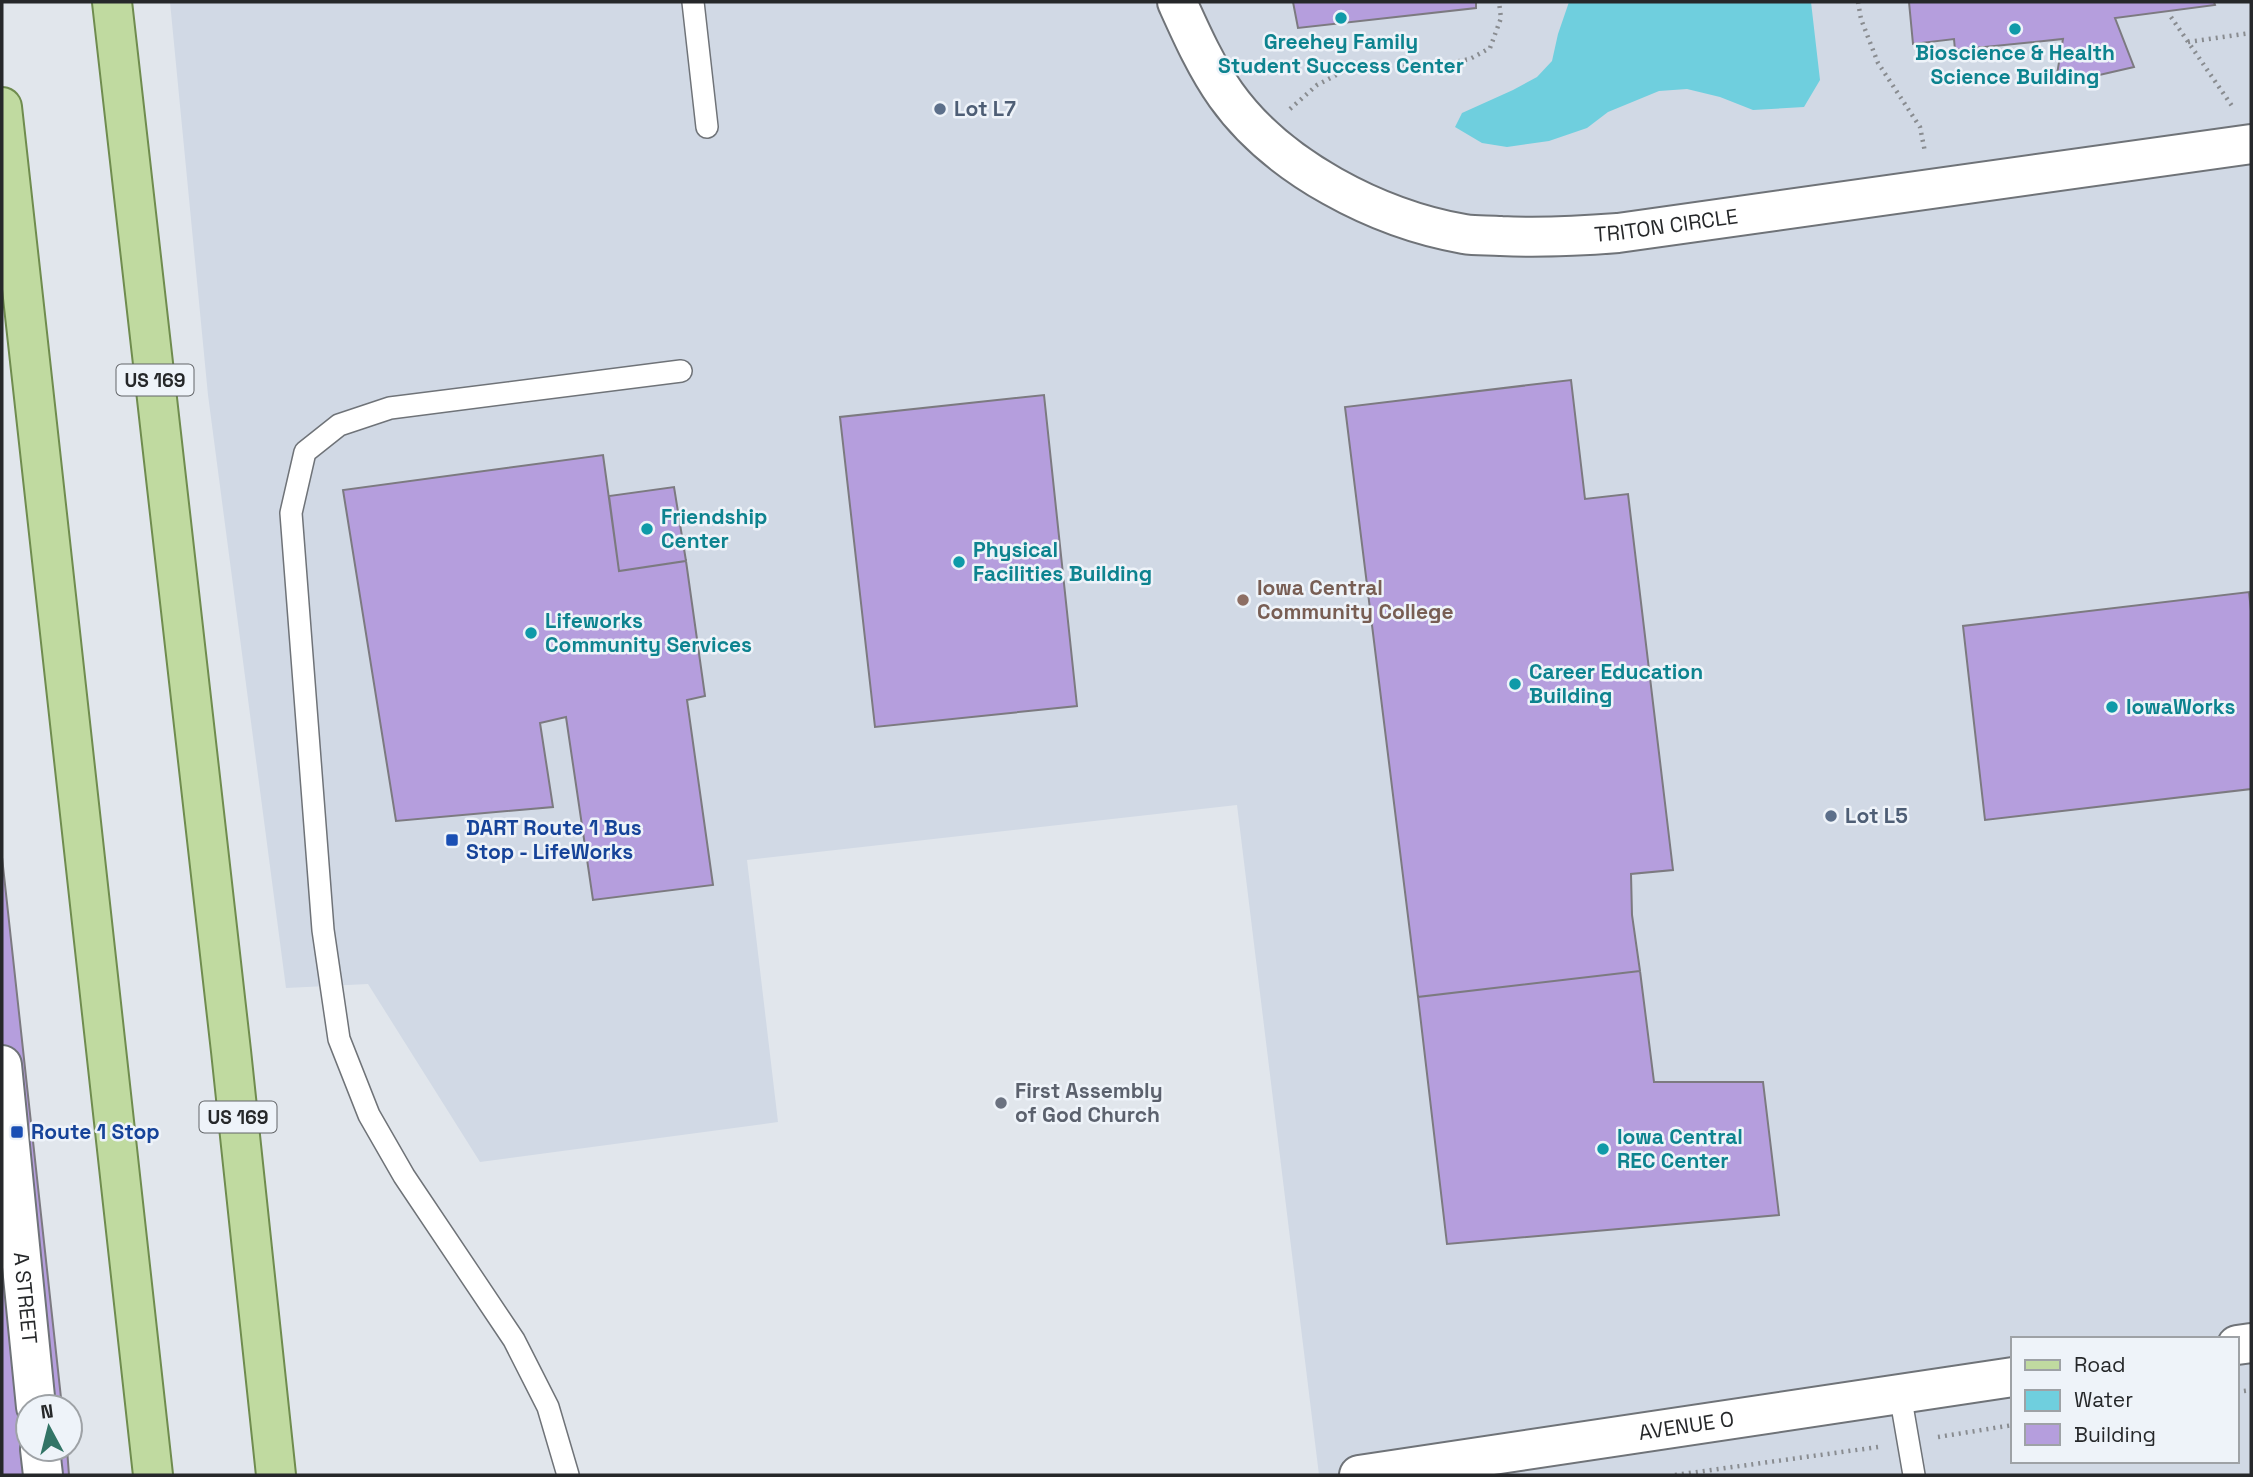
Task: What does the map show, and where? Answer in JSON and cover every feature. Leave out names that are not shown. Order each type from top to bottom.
[{"type":"main road","name":"US 169","points":[[112,2],[231,1051],[276,1475]]},
{"type":"main road","points":[[2,107],[153,1475]]},
{"type":"street","name":"TRITON CIRCLE","points":[[1177,2],[1200,52],[1226,96],[1261,136],[1302,168],[1344,191],[1399,217],[1465,234],[1544,238],[1618,233],[1932,189],[2243,127]]},
{"type":"street","name":"A STREET","points":[[2,1065],[13,1289],[33,1393]]},
{"type":"street","name":"AVENUE O","points":[[1359,1475],[2011,1377]]},
{"type":"lane","points":[[694,2],[707,127]]},
{"type":"lane","points":[[568,1475],[548,1407],[514,1340],[398,1166],[369,1115],[339,1039],[323,930],[291,513],[305,452],[338,425],[390,408],[681,371]]},
{"type":"lane","points":[[1900,1394],[1914,1475]]},
{"type":"path","points":[[1261,136],[1317,85],[1346,70],[1383,64],[1427,67],[1470,59],[1490,48],[1501,18],[1499,2]]},
{"type":"path","points":[[1858,2],[1861,19],[1878,63],[1920,127],[1932,189]]},
{"type":"path","points":[[2171,17],[2243,127]]},
{"type":"path","points":[[2188,42],[2251,33]]},
{"type":"path","points":[[1675,1475],[1909,1443],[2011,1425]]},
{"type":"shaded area","name":"Iowa Central Community College","points":[[170,2],[2251,2],[2251,1475],[1319,1475],[1237,805],[747,860],[778,1122],[480,1162],[368,984],[286,988],[208,395]]},
{"type":"water","points":[[1569,2],[1811,2],[1820,80],[1804,107],[1753,110],[1720,97],[1687,89],[1659,91],[1608,112],[1587,128],[1549,141],[1507,147],[1482,143],[1455,127],[1462,113],[1537,77],[1552,61]]},
{"type":"building","name":"Greehey Family Student Success Center","points":[[1293,2],[1476,2],[1476,8],[1298,28]]},
{"type":"building","name":"Bioscience & Health Science Building","points":[[1909,2],[2214,2],[2215,5],[2115,18],[2134,67],[2095,76],[2057,74],[2063,39],[1955,50],[1954,39],[1913,44]]},
{"type":"building","name":"Career Education Building","points":[[1571,380],[1585,499],[1628,494],[1673,870],[1631,874],[1632,915],[1640,971],[1418,997],[1345,407]]},
{"type":"building","name":"Physical Facilities Building","points":[[1044,395],[1077,706],[875,727],[840,417]]},
{"type":"building","name":"Lifeworks Community Services","points":[[603,455],[619,571],[686,561],[705,696],[687,700],[713,885],[593,900],[566,717],[540,723],[553,807],[396,821],[343,490]]},
{"type":"building","name":"Friendship Center","points":[[674,487],[686,561],[619,571],[609,496]]},
{"type":"building","name":"IowaWorks","points":[[2249,592],[2251,789],[1985,820],[1963,626]]},
{"type":"building","name":"Route 1 Stop","points":[[2,857],[60,1393],[14,1393],[14,1463],[68,1463],[69,1475],[2,1475]]},
{"type":"building","name":"Iowa Central REC Center","points":[[1640,971],[1654,1082],[1763,1082],[1779,1215],[1447,1244],[1418,997]]},
{"type":"place","name":"Greehey Family Student Success Center","points":[[1341,18]]},
{"type":"place","name":"Bioscience & Health Science Building","points":[[2015,29]]},
{"type":"place","name":"Lot L7","points":[[940,109]]},
{"type":"place","name":"Friendship Center","points":[[647,529]]},
{"type":"place","name":"Physical Facilities Building","points":[[959,562]]},
{"type":"place","name":"Iowa Central Community College","points":[[1243,600]]},
{"type":"place","name":"Lifeworks Community Services","points":[[531,633]]},
{"type":"place","name":"Career Education Building","points":[[1515,684]]},
{"type":"place","name":"IowaWorks","points":[[2112,707]]},
{"type":"place","name":"Lot L5","points":[[1831,816]]},
{"type":"place","name":"DART Route 1 Bus Stop - LifeWorks","points":[[452,840]]},
{"type":"place","name":"First Assembly of God Church","points":[[1001,1103]]},
{"type":"place","name":"Route 1 Stop","points":[[17,1132]]},
{"type":"place","name":"Iowa Central REC Center","points":[[1603,1149]]}]
